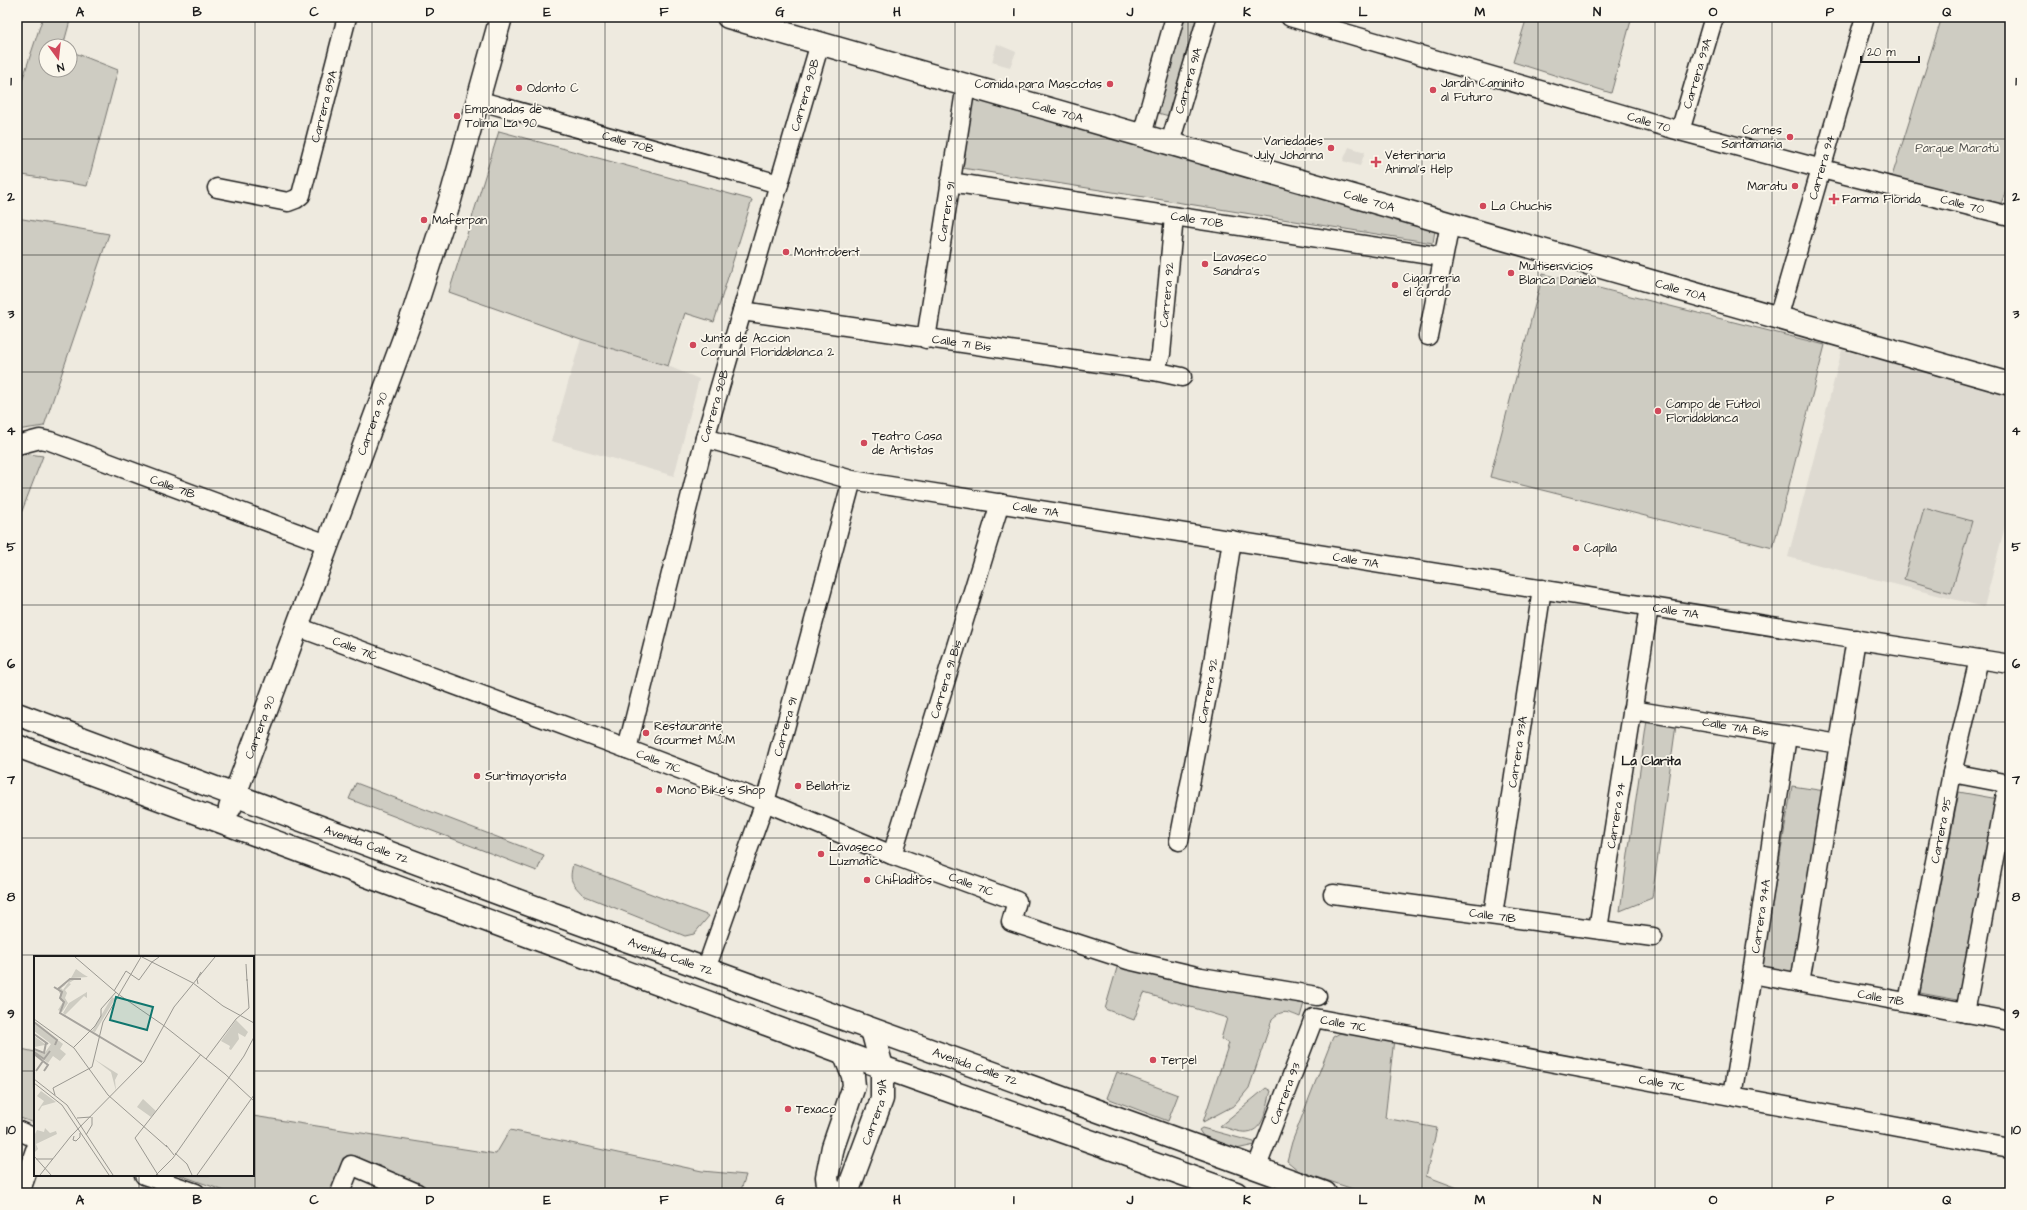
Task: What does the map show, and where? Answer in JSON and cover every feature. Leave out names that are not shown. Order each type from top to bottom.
[{"type":"main road","name":"Carrera 90","points":[[224,824],[414,311],[450,200],[500,17]]},
{"type":"main road","name":"Calle 70A","points":[[728,17],[2010,384]]},
{"type":"main road","name":"Avenida Calle 72","points":[[17,714],[872,1030],[1325,1193]]},
{"type":"main road","points":[[17,746],[882,1067],[1236,1193]]},
{"type":"main road","name":"Carrera 91A","points":[[847,1193],[882,1099],[882,1067],[872,1030]]},
{"type":"main road","name":"Carrera 91A","points":[[834,1193],[828,1185],[829,1163],[854,1086],[853,1076],[844,1053]]},
{"type":"street","name":"Carrera 89A","points":[[217,188],[288,202],[296,199],[301,194],[347,17]]},
{"type":"street","points":[[1142,135],[1175,17]]},
{"type":"street","name":"Carrera 91A","points":[[1170,143],[1207,17]]},
{"type":"street","name":"Calle 70","points":[[1290,17],[1680,131],[1822,169],[2010,216]]},
{"type":"street","name":"Carrera 93A","points":[[1680,131],[1714,17]]},
{"type":"street","name":"Carrera 94","points":[[1778,318],[1865,17]]},
{"type":"street","name":"Carrera 90B","points":[[627,749],[705,438],[820,43]]},
{"type":"street","name":"Carrera 91","points":[[926,339],[966,85]]},
{"type":"street","name":"Calle 70B","points":[[478,100],[779,184]]},
{"type":"street","name":"Calle 70B","points":[[950,182],[1443,257]]},
{"type":"street","name":"Carrera 92","points":[[1154,371],[1161,354],[1174,216]]},
{"type":"street","points":[[1428,336],[1450,224]]},
{"type":"street","name":"Calle 71 Bis","points":[[742,311],[1154,371],[1182,377]]},
{"type":"street","name":"Calle 71A","points":[[705,438],[852,480],[2010,664]]},
{"type":"street","name":"Calle 71B","points":[[17,445],[40,439],[50,441],[327,544]]},
{"type":"street","name":"Carrera 91","points":[[706,969],[765,802],[852,480]]},
{"type":"street","name":"Carrera 91 Bis","points":[[892,855],[1000,503]]},
{"type":"street","name":"Carrera 92","points":[[1179,841],[1211,675],[1232,540]]},
{"type":"street","name":"Carrera 93A","points":[[1493,915],[1542,590]]},
{"type":"street","name":"Carrera 94","points":[[1598,929],[1649,606]]},
{"type":"street","name":"Calle 71C","points":[[298,627],[627,749],[765,802],[892,855],[1017,901],[1012,922],[1128,960],[1201,977],[1317,996]]},
{"type":"street","points":[[1800,982],[1856,639]]},
{"type":"street","name":"Carrera 95","points":[[1908,1002],[1952,773],[1979,659]]},
{"type":"street","name":"Calle 71A Bis","points":[[1632,710],[1839,744]]},
{"type":"street","name":"Carrera 94A","points":[[1732,1096],[1752,974],[1787,736]]},
{"type":"street","points":[[1952,773],[2009,784],[1965,1013]]},
{"type":"street","name":"Calle 71B","points":[[1333,894],[1653,937]]},
{"type":"street","name":"Calle 71B","points":[[1752,974],[2010,1021]]},
{"type":"street","name":"Calle 71C","points":[[1314,1018],[1732,1096],[1942,1142],[2010,1148]]},
{"type":"street","name":"Carrera 93","points":[[1256,1169],[1314,1018]]},
{"type":"street","points":[[17,1130],[34,1138]]},
{"type":"street","points":[[20,1193],[34,1153]]},
{"type":"street","points":[[340,1193],[351,1165],[418,1193]]},
{"type":"street","points":[[147,1176],[196,1193]]},
{"type":"shaded area","points":[[997,44],[1016,52],[1010,67],[992,62]]},
{"type":"shaded area","points":[[1349,147],[1365,152],[1360,166],[1343,161]]},
{"type":"shaded area","points":[[581,339],[668,366],[699,379],[674,476],[551,441]]},
{"type":"shaded area","points":[[1842,350],[2010,392],[2010,507],[1984,607],[1788,557]]},
{"type":"green space","points":[[43,17],[71,17],[65,38],[38,38],[38,78],[78,78],[78,54],[118,70],[87,186],[17,174],[17,96]]},
{"type":"green space","points":[[1182,17],[1203,17],[1173,117],[1154,112]]},
{"type":"green space","points":[[1527,17],[1632,17],[1611,93],[1513,62]]},
{"type":"green space","name":"Parque Maratú","points":[[1942,17],[2010,17],[2010,178],[1998,213],[1889,186]]},
{"type":"green space","points":[[973,95],[1435,230],[1433,243],[962,168]]},
{"type":"green space","points":[[499,131],[752,200],[714,322],[685,313],[668,366],[581,339],[449,292]]},
{"type":"green space","points":[[17,218],[109,234],[44,426],[17,430]]},
{"type":"green space","name":"Campo de Fútbol Floridablanca","points":[[1543,274],[1825,345],[1773,548],[1490,477]]},
{"type":"green space","points":[[22,453],[43,456],[17,524],[17,455]]},
{"type":"green space","points":[[1924,508],[1972,521],[1951,593],[1904,579]]},
{"type":"green space","points":[[1647,721],[1676,725],[1652,898],[1620,911]]},
{"type":"green space","points":[[356,783],[544,855],[537,871],[349,799]]},
{"type":"green space","points":[[1792,786],[1825,791],[1794,973],[1761,968]]},
{"type":"green space","points":[[1959,792],[1998,799],[1958,1000],[1920,993]]},
{"type":"green space","points":[[573,864],[709,916],[694,934],[685,936],[583,895],[571,878]]},
{"type":"green space","points":[[1119,961],[1304,1003],[1300,1017],[1285,1012],[1272,1019],[1249,1088],[1235,1105],[1203,1122],[1229,1043],[1221,1039],[1227,1018],[1144,993],[1134,1020],[1105,1009]]},
{"type":"green space","points":[[1340,1033],[1394,1039],[1385,1118],[1437,1128],[1426,1176],[1471,1193],[1365,1193],[1299,1171],[1287,1161],[1292,1142],[1333,1037]]},
{"type":"green space","points":[[17,1048],[34,1052],[34,1123],[17,1117]]},
{"type":"green space","points":[[1117,1072],[1178,1095],[1168,1121],[1107,1098]]},
{"type":"green space","points":[[1266,1088],[1271,1091],[1264,1116],[1258,1127],[1244,1132],[1220,1126]]},
{"type":"green space","points":[[254,1116],[496,1154],[510,1130],[702,1171],[746,1175],[740,1193],[434,1193],[348,1158],[333,1193],[230,1193],[183,1176],[254,1176]]},
{"type":"green space","points":[[1202,1128],[1254,1142],[1255,1145],[1236,1149],[1203,1136],[1199,1130]]},
{"type":"place","name":"Comida para Mascotas","points":[[1110,84]]},
{"type":"place","name":"Odonto C","points":[[519,88]]},
{"type":"place","name":"Jardin Caminito al Futuro","points":[[1433,90]]},
{"type":"place","name":"Empanadas de Tolima La 90","points":[[457,116]]},
{"type":"place","name":"Carnes Santamaria","points":[[1790,137]]},
{"type":"place","name":"Variedades July Johanna","points":[[1331,148]]},
{"type":"place","name":"Veterinaria Animal's Help","points":[[1376,162]]},
{"type":"place","name":"Maratu","points":[[1795,186]]},
{"type":"place","name":"Farma Florida","points":[[1834,199]]},
{"type":"place","name":"La Chuchis","points":[[1483,206]]},
{"type":"place","name":"Maferpan","points":[[424,220]]},
{"type":"place","name":"Montrobert","points":[[786,252]]},
{"type":"place","name":"Lavaseco Sandra's","points":[[1205,264]]},
{"type":"place","name":"Multiservicios Blanca Daniela","points":[[1511,273]]},
{"type":"place","name":"Cigarreria el Gordo","points":[[1395,285]]},
{"type":"place","name":"Junta de Accion Comunal Floridablanca 2","points":[[693,345]]},
{"type":"place","name":"Campo de Fútbol Floridablanca","points":[[1658,411]]},
{"type":"place","name":"Teatro Casa de Artistas","points":[[864,443]]},
{"type":"place","name":"Capilla","points":[[1576,548]]},
{"type":"place","name":"Restaurante Gourmet M&M","points":[[646,733]]},
{"type":"place","name":"Surtimayorista","points":[[477,776]]},
{"type":"place","name":"Bellatriz","points":[[798,786]]},
{"type":"place","name":"Mono Bike's Shop","points":[[659,790]]},
{"type":"place","name":"Lavaseco Luzmatic","points":[[821,854]]},
{"type":"place","name":"Chifladitos","points":[[867,880]]},
{"type":"place","name":"Terpel","points":[[1153,1060]]},
{"type":"place","name":"Texaco","points":[[788,1109]]},
{"type":"district","name":"La Clarita","points":[[1651,761]]}]
